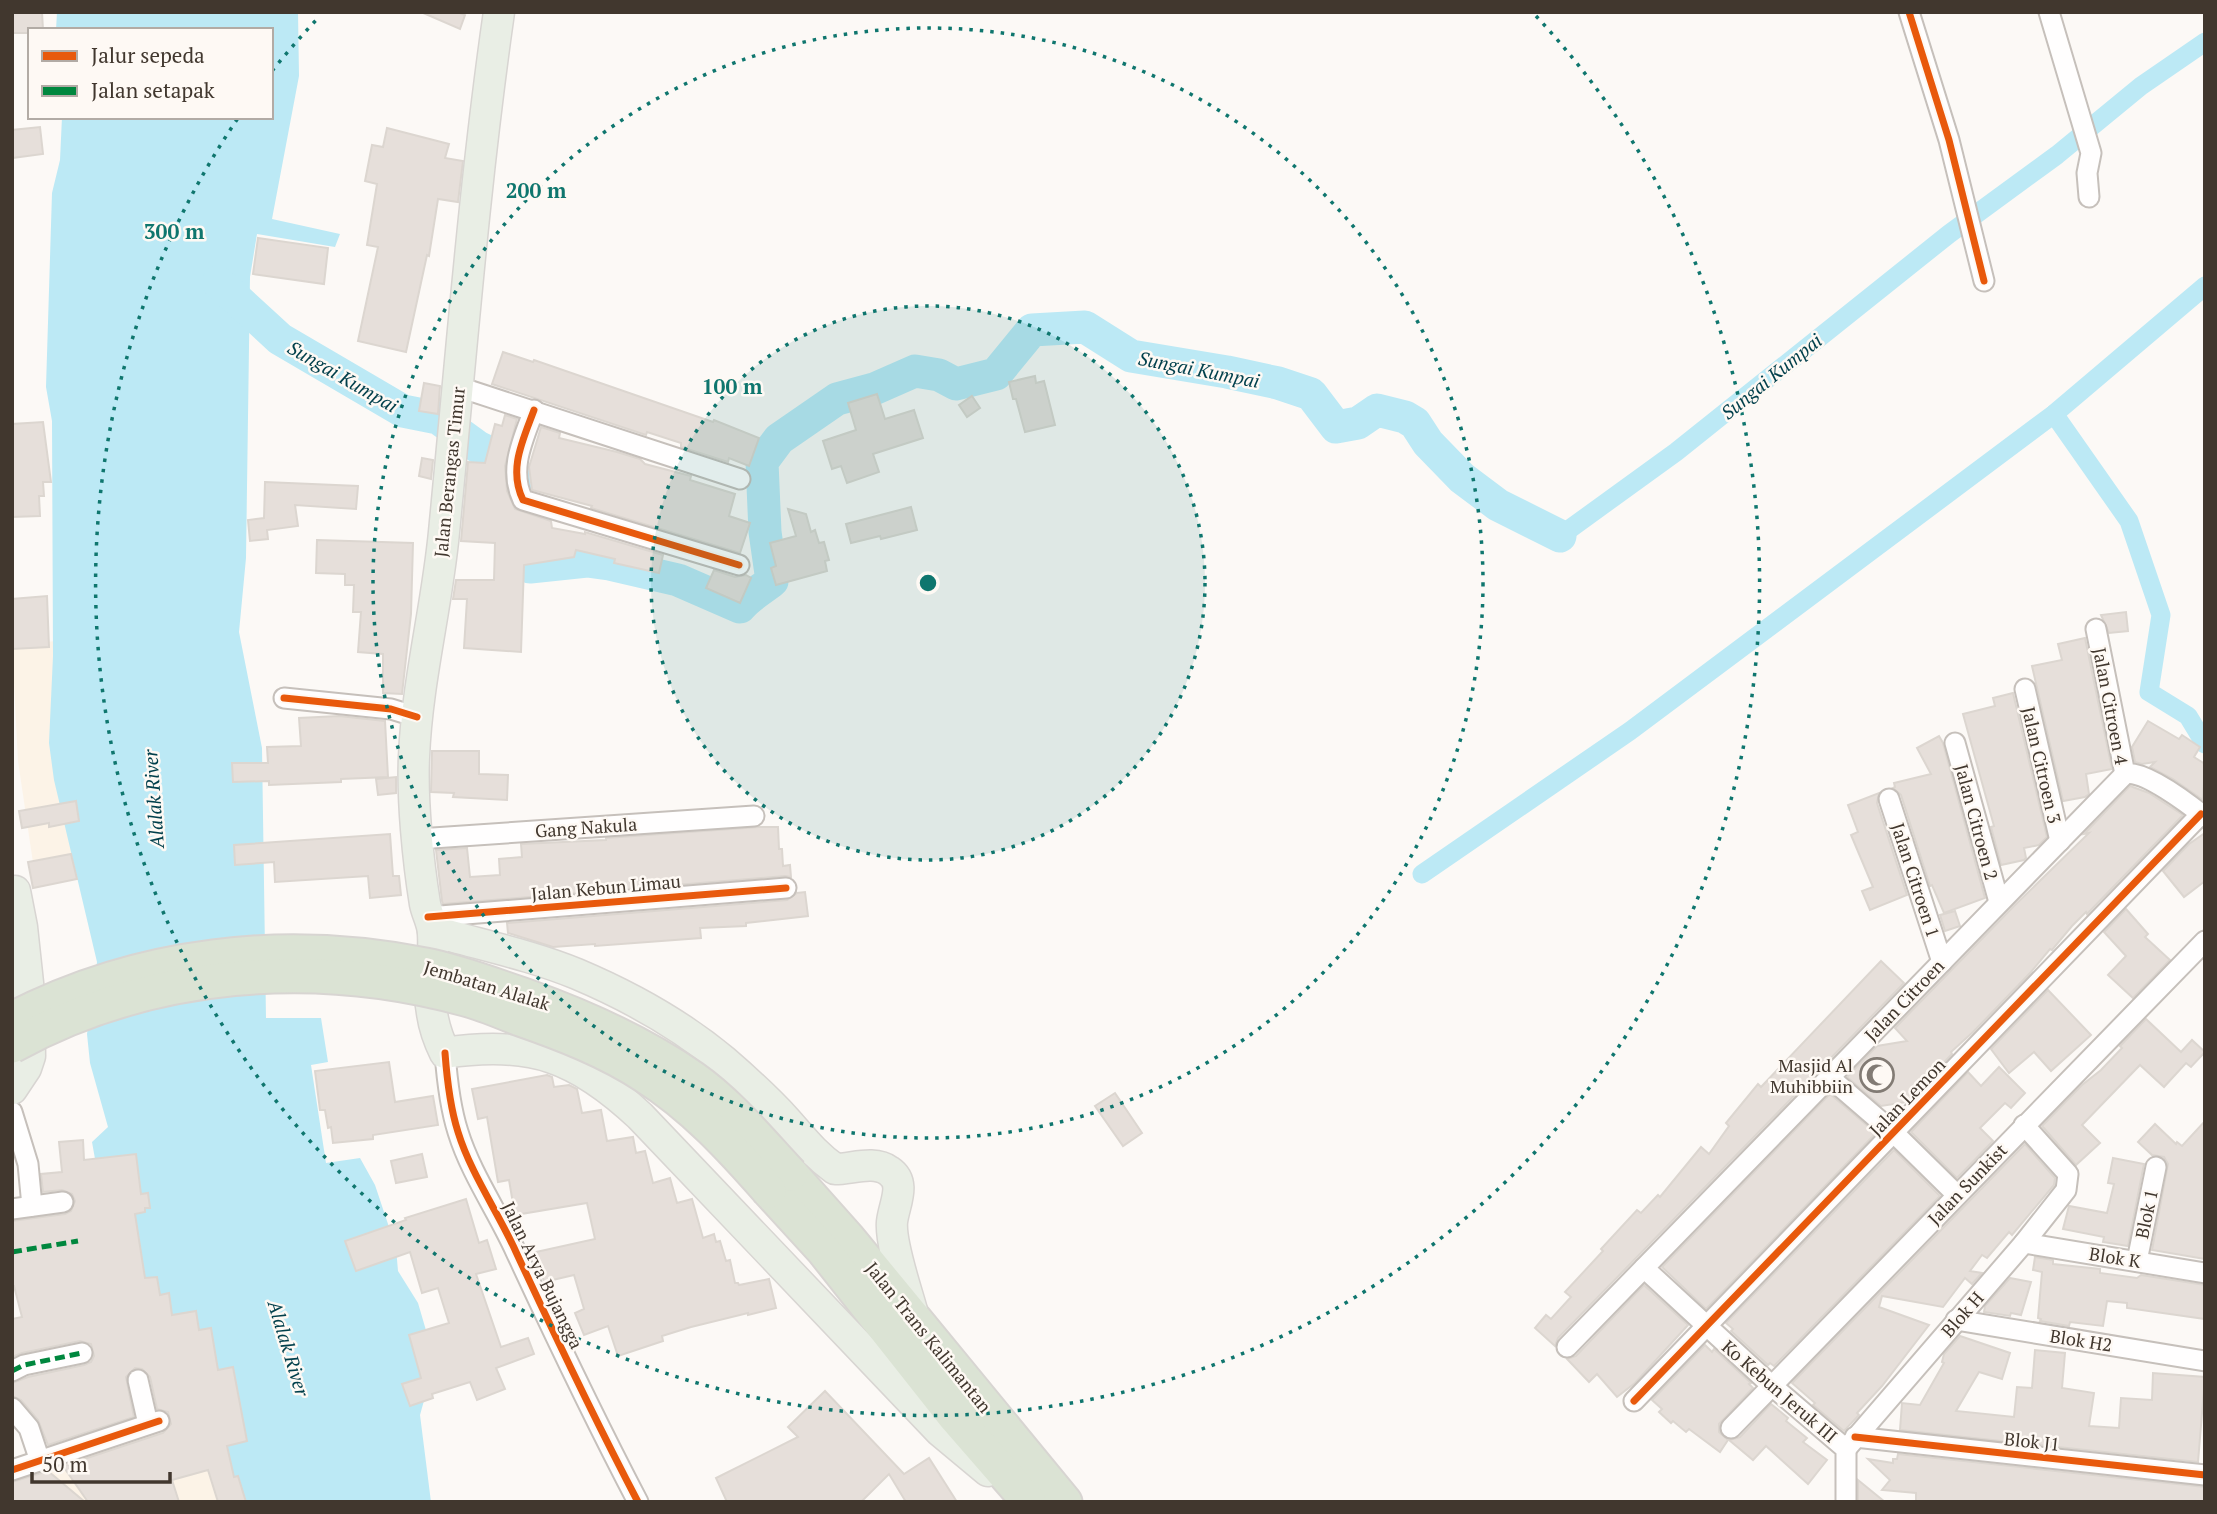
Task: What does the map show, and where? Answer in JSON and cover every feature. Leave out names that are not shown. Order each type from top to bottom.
[{"type":"highway","name":"Jembatan Alalak","points":[[18,997],[72,991],[157,965],[195,958],[283,951],[332,952],[428,965],[562,1009],[606,1027],[647,1049],[694,1079],[718,1099],[780,1183]]},
{"type":"highway","name":"Jembatan Alalak","points":[[12,1046],[85,1012],[153,991],[184,985],[276,976],[330,976],[412,987],[468,1000],[551,1030],[645,1075],[780,1183]]},
{"type":"highway","name":"Jalan Trans Kalimantan","points":[[780,1183],[848,1238],[1065,1502]]},
{"type":"highway","name":"Jalan Trans Kalimantan","points":[[780,1183],[823,1250],[956,1417],[1029,1502]]},
{"type":"main road","name":"Jalan Berangas Timur","points":[[445,1054],[431,1012],[431,924],[418,839],[414,758],[417,718],[444,532],[480,145],[499,12]]},
{"type":"main road","points":[[12,966],[15,952],[13,882]]},
{"type":"main road","points":[[12,1089],[26,1068],[30,1056],[18,997],[22,927],[13,882]]},
{"type":"main road","points":[[431,924],[577,974],[646,1007],[682,1030],[738,1073],[786,1119],[818,1158],[835,1169],[866,1165],[887,1169],[895,1176],[899,1186],[892,1223],[914,1318]]},
{"type":"main road","points":[[445,1054],[471,1049],[536,1053],[564,1061],[610,1088],[640,1116],[940,1431],[987,1471],[1007,1476]]},
{"type":"street","points":[[1909,12],[1949,140],[1984,281]]},
{"type":"street","points":[[2049,12],[2091,153],[2087,173],[2089,197]]},
{"type":"street","points":[[459,387],[740,479]]},
{"type":"street","points":[[534,410],[517,453],[517,479],[523,500],[739,565]]},
{"type":"street","name":"Jalan Citroen 4","points":[[2096,629],[2125,774],[2131,772],[2148,779],[2203,816]]},
{"type":"street","name":"Jalan Citroen 3","points":[[2025,689],[2060,841]]},
{"type":"street","points":[[284,698],[391,709],[417,718]]},
{"type":"street","name":"Jalan Citroen 2","points":[[1955,743],[1999,902]]},
{"type":"street","name":"Jalan Citroen","points":[[1567,1347],[2125,774]]},
{"type":"street","name":"Jalan Citroen 1","points":[[1889,799],[1942,962]]},
{"type":"street","name":"Gang Nakula","points":[[418,839],[754,816]]},
{"type":"street","name":"Jalan Lemon","points":[[1634,1401],[2203,816]]},
{"type":"street","name":"Jalan Kebun Limau","points":[[431,924],[786,888]]},
{"type":"street","name":"Jalan Sunkist","points":[[1731,1428],[2205,940]]},
{"type":"street","name":"Jalan Arya Bujangga","points":[[445,1054],[448,1091],[458,1133],[474,1171],[505,1228],[587,1405],[638,1502]]},
{"type":"street","points":[[1829,1077],[1894,1133],[1957,1195]]},
{"type":"street","points":[[12,1112],[28,1164],[22,1207],[63,1202]]},
{"type":"street","name":"Blok H","points":[[1851,1443],[2024,1242],[2066,1189],[2068,1174],[2024,1125]]},
{"type":"street","name":"Blok 1","points":[[2137,1261],[2156,1167]]},
{"type":"street","name":"Blok K","points":[[2024,1242],[2205,1273]]},
{"type":"street","name":"Ko Kebun Jeruk III","points":[[1644,1268],[1771,1385],[1851,1443],[1846,1502]]},
{"type":"street","name":"Blok H2","points":[[1956,1320],[2205,1361]]},
{"type":"street","points":[[12,1371],[24,1365],[82,1353]]},
{"type":"street","points":[[12,1470],[154,1423],[138,1380]]},
{"type":"street","points":[[12,1408],[29,1427],[40,1461]]},
{"type":"street","name":"Blok J1","points":[[1851,1443],[2205,1475]]},
{"type":"shaded area","points":[[73,640],[94,872],[36,883],[18,761],[12,644]]},
{"type":"shaded area","points":[[156,1426],[164,1461],[223,1452],[260,1502],[12,1502],[12,1472]]},
{"type":"water","name":"Alalak River","points":[[57,12],[298,12],[299,76],[272,219],[340,234],[335,247],[257,234],[250,277],[246,558],[239,632],[262,748],[266,1018],[321,1018],[328,1062],[311,1065],[326,1163],[360,1158],[375,1185],[396,1248],[398,1271],[418,1303],[435,1361],[420,1415],[431,1502],[220,1502],[100,1187],[92,1142],[108,1127],[90,1063],[87,1034],[97,962],[54,780],[49,743],[53,656],[52,421],[46,387],[52,193],[60,160],[62,119],[273,119],[273,28],[56,28]]},
{"type":"building","points":[[12,12],[42,12],[43,28],[28,28],[28,33],[12,33]]},
{"type":"building","points":[[421,12],[457,12],[465,15],[460,29]]},
{"type":"building","points":[[40,127],[43,154],[12,158],[12,130]]},
{"type":"building","points":[[387,128],[449,144],[445,158],[463,161],[458,202],[438,199],[429,256],[427,255],[406,352],[358,341],[378,247],[367,245],[377,184],[365,181],[372,145],[383,147]]},
{"type":"building","points":[[258,238],[328,248],[324,284],[253,274]]},
{"type":"building","points":[[503,352],[533,362],[534,360],[713,422],[714,420],[759,438],[749,466],[729,458],[728,462],[681,447],[681,443],[647,432],[646,435],[492,384]]},
{"type":"building","points":[[1035,376],[1036,383],[1044,381],[1055,425],[1025,432],[1009,382]]},
{"type":"building","points":[[424,383],[440,386],[438,414],[419,411]]},
{"type":"building","points":[[877,394],[885,419],[914,410],[923,438],[873,454],[879,472],[847,483],[841,466],[832,469],[823,441],[856,430],[848,403]]},
{"type":"building","points":[[972,396],[980,408],[967,417],[959,405]]},
{"type":"building","points":[[505,415],[517,419],[505,466],[507,491],[515,509],[551,521],[552,528],[585,532],[663,555],[659,573],[614,563],[615,559],[576,550],[574,557],[524,565],[521,652],[464,648],[467,599],[453,599],[456,580],[494,580],[495,543],[461,541],[468,462],[485,463],[495,424],[502,426]]},
{"type":"building","points":[[43,422],[51,482],[43,482],[44,496],[39,496],[40,516],[12,517],[12,424]]},
{"type":"building","points":[[541,427],[560,433],[559,438],[640,459],[645,464],[691,476],[690,480],[735,494],[729,516],[750,523],[740,553],[532,490],[529,467]]},
{"type":"building","points":[[422,458],[433,460],[431,479],[419,476]]},
{"type":"building","points":[[265,482],[358,486],[356,509],[295,505],[298,526],[267,530],[268,539],[250,541],[248,520],[264,518]]},
{"type":"building","points":[[911,507],[917,530],[851,543],[846,524]]},
{"type":"building","points":[[788,509],[806,514],[811,532],[815,530],[819,543],[824,542],[829,560],[825,561],[827,571],[776,585],[771,568],[776,566],[770,543],[796,536]]},
{"type":"building","points":[[317,540],[413,543],[411,614],[402,694],[383,693],[383,654],[358,652],[361,612],[353,612],[354,585],[345,585],[345,574],[316,573]]},
{"type":"building","points":[[714,570],[735,577],[746,575],[751,578],[740,603],[706,588]]},
{"type":"building","points":[[47,596],[49,647],[12,649],[12,599]]},
{"type":"building","points":[[2126,612],[2128,631],[2109,633],[2101,615]]},
{"type":"building","points":[[2085,638],[2112,769],[2086,774],[2089,794],[2063,801],[2032,666],[2062,660],[2058,644]]},
{"type":"building","points":[[2013,693],[2047,837],[2039,845],[2024,848],[2024,860],[2001,865],[1991,827],[1994,826],[1963,714],[1995,706],[1993,698]]},
{"type":"building","points":[[339,716],[385,721],[388,777],[269,785],[269,781],[233,782],[232,763],[268,763],[267,747],[301,746],[299,718]]},
{"type":"building","points":[[2148,721],[2179,739],[2182,735],[2200,747],[2194,757],[2205,764],[2203,800],[2150,767],[2155,762],[2135,762],[2132,747]]},
{"type":"building","points":[[1939,736],[1985,898],[1944,913],[1932,885],[1930,886],[1901,795],[1893,788],[1894,783],[1931,774],[1917,748]]},
{"type":"building","points":[[432,751],[479,751],[479,774],[508,775],[507,800],[453,797],[454,793],[431,792]]},
{"type":"building","points":[[396,777],[396,793],[378,795],[376,779]]},
{"type":"building","points":[[2130,786],[2149,793],[2183,815],[2087,914],[2086,912],[2072,926],[1906,1102],[1881,1106],[1847,1077],[1877,1046],[1907,1041],[1895,1028],[2089,833],[2084,834]]},
{"type":"building","points":[[1879,793],[1877,803],[1907,895],[1870,910],[1862,891],[1873,887],[1851,835],[1858,832],[1848,805]]},
{"type":"building","points":[[76,801],[79,821],[49,827],[49,823],[22,828],[19,811]]},
{"type":"building","points":[[778,827],[783,866],[790,865],[791,877],[443,904],[442,901],[436,850],[467,848],[470,877],[500,875],[499,859],[522,857],[521,844]]},
{"type":"building","points":[[2205,833],[2205,881],[2184,897],[2163,871],[2189,844]]},
{"type":"building","points":[[390,834],[393,876],[399,876],[401,895],[370,898],[368,876],[275,882],[274,862],[235,865],[234,845]]},
{"type":"building","points":[[71,854],[77,879],[33,888],[28,862]]},
{"type":"building","points":[[805,892],[808,916],[746,923],[746,926],[700,928],[701,938],[553,947],[508,933],[507,923],[787,900],[797,893]]},
{"type":"building","points":[[2126,909],[2148,934],[2145,937],[2170,960],[2133,998],[2108,975],[2126,956],[2104,932]]},
{"type":"building","points":[[1955,911],[1960,926],[1945,931],[1940,915]]},
{"type":"building","points":[[1881,961],[1904,983],[1558,1338],[1555,1346],[1535,1328],[1546,1315],[1551,1319],[1571,1297],[1565,1292],[1603,1251],[1601,1249],[1637,1210],[1641,1213],[1658,1195],[1660,1197],[1701,1147],[1709,1154],[1729,1126],[1726,1123],[1758,1084],[1761,1087]]},
{"type":"building","points":[[2048,990],[2091,1035],[2051,1071],[2034,1052],[2009,1073],[1991,1049]]},
{"type":"building","points":[[2146,1019],[2181,1052],[2192,1040],[2205,1052],[2191,1067],[2186,1063],[2164,1087],[2140,1065],[2082,1125],[2100,1143],[2076,1165],[2042,1126],[2082,1085],[2101,1070]]},
{"type":"building","points":[[389,1062],[395,1102],[433,1096],[438,1125],[373,1135],[373,1139],[333,1143],[325,1110],[320,1110],[315,1071]]},
{"type":"building","points":[[1999,1067],[2025,1093],[2011,1108],[2005,1103],[1980,1128],[1993,1141],[1957,1178],[1911,1132],[1968,1072],[1981,1086]]},
{"type":"building","points":[[547,1075],[552,1077],[554,1087],[569,1085],[577,1089],[582,1113],[601,1110],[607,1141],[633,1137],[636,1153],[645,1151],[653,1183],[670,1178],[677,1203],[692,1199],[703,1238],[714,1234],[716,1242],[720,1241],[726,1261],[730,1260],[735,1283],[739,1285],[769,1279],[776,1308],[691,1327],[662,1336],[663,1341],[618,1356],[608,1326],[584,1335],[575,1313],[584,1309],[574,1275],[544,1282],[536,1252],[595,1239],[587,1203],[515,1215],[509,1180],[498,1182],[487,1117],[478,1119],[472,1089]]},
{"type":"building","points":[[1115,1093],[1142,1133],[1123,1146],[1095,1106]]},
{"type":"building","points":[[1830,1094],[1876,1133],[1706,1309],[1662,1267]]},
{"type":"building","points":[[2205,1121],[2205,1259],[2152,1250],[2168,1164],[2164,1157],[2152,1155],[2138,1142],[2155,1124],[2176,1144],[2177,1142],[2182,1146]]},
{"type":"building","points":[[83,1140],[84,1160],[136,1154],[141,1194],[148,1193],[150,1208],[135,1214],[145,1278],[157,1277],[160,1295],[169,1293],[172,1315],[196,1311],[199,1330],[211,1328],[218,1370],[233,1367],[247,1441],[227,1446],[234,1477],[238,1476],[246,1502],[218,1502],[208,1470],[172,1480],[179,1502],[88,1502],[63,1466],[163,1433],[171,1424],[168,1412],[157,1409],[150,1377],[142,1369],[135,1368],[126,1377],[134,1417],[48,1445],[38,1420],[21,1400],[12,1396],[12,1383],[84,1365],[91,1362],[94,1356],[91,1344],[80,1341],[12,1357],[12,1319],[22,1317],[12,1286],[12,1221],[71,1211],[75,1201],[72,1194],[62,1190],[43,1192],[41,1174],[62,1172],[59,1142]]},
{"type":"building","points":[[2025,1144],[2055,1178],[2054,1185],[2012,1235],[2009,1232],[1987,1258],[1982,1255],[1970,1271],[1982,1273],[1972,1284],[1965,1278],[1943,1307],[1882,1296],[1879,1307],[1929,1325],[1844,1431],[1792,1383]]},
{"type":"building","points":[[1894,1150],[1940,1196],[1774,1366],[1770,1363],[1768,1365],[1731,1331],[1733,1329],[1726,1323]]},
{"type":"building","points":[[422,1154],[427,1177],[396,1183],[391,1161]]},
{"type":"building","points":[[2113,1158],[2144,1164],[2128,1246],[2103,1242],[2104,1237],[2063,1229],[2069,1206],[2107,1213],[2114,1184],[2108,1183]]},
{"type":"building","points":[[466,1199],[479,1243],[487,1240],[496,1269],[476,1274],[501,1347],[528,1338],[534,1354],[496,1368],[505,1389],[477,1400],[470,1382],[432,1394],[433,1398],[410,1406],[402,1384],[421,1378],[409,1335],[449,1323],[438,1288],[422,1293],[410,1252],[356,1271],[345,1241]]},
{"type":"building","points":[[2035,1257],[2053,1260],[2053,1264],[2100,1269],[2100,1273],[2137,1278],[2141,1275],[2205,1285],[2205,1319],[2127,1308],[2127,1303],[2107,1301],[2103,1326],[2070,1322],[2069,1326],[2040,1321],[2038,1318],[2042,1272],[2033,1270]]},
{"type":"building","points":[[2010,1278],[2031,1282],[2021,1315],[1984,1312],[1985,1306]]},
{"type":"building","points":[[1644,1285],[1688,1325],[1635,1383],[1617,1397],[1597,1374],[1589,1382],[1567,1359],[1576,1356]]},
{"type":"building","points":[[1960,1336],[2010,1353],[2002,1379],[1979,1372],[1956,1411],[2014,1417],[2017,1387],[2032,1388],[2035,1350],[2065,1353],[2062,1388],[2094,1393],[2089,1426],[2119,1428],[2121,1398],[2152,1400],[2153,1373],[2205,1377],[2198,1462],[1900,1430],[1902,1403],[1920,1405],[1944,1363],[1944,1354]]},
{"type":"building","points":[[1705,1345],[1712,1352],[1714,1349],[1751,1383],[1749,1384],[1753,1388],[1719,1424],[1719,1432],[1728,1440],[1720,1452],[1689,1429],[1686,1432],[1673,1421],[1671,1423],[1659,1412],[1662,1409],[1652,1400]]},
{"type":"building","points":[[825,1391],[904,1474],[929,1458],[957,1502],[906,1502],[889,1474],[861,1502],[727,1502],[716,1478],[798,1437],[788,1427]]},
{"type":"building","points":[[1771,1404],[1807,1438],[1803,1442],[1827,1460],[1808,1484],[1766,1446],[1753,1460],[1729,1440],[1740,1437]]},
{"type":"building","points":[[1898,1454],[2205,1487],[2205,1502],[1916,1502],[1916,1493],[1882,1490],[1890,1480],[1868,1459],[1893,1463]]},
{"type":"building","points":[[48,1471],[85,1502],[12,1502],[12,1482]]},
{"type":"building","points":[[1858,1480],[1885,1502],[1858,1502]]},
{"type":"waterway","name":"Sungai Kumpai","points":[[1560,536],[1676,452],[1949,234],[2057,155],[2141,86],[2205,42]]},
{"type":"waterway","name":"Sungai Kumpai","points":[[218,282],[280,339],[403,411],[438,418],[478,447],[511,463],[524,552],[530,567],[587,561],[609,564],[678,580],[740,607],[772,581],[765,532],[762,462],[779,439],[837,399],[874,389],[915,371],[939,375],[956,384],[996,374],[1032,330],[1085,327],[1131,356],[1278,383],[1311,394],[1336,427],[1358,423],[1377,410],[1405,417],[1415,423],[1428,443],[1462,478],[1498,505],[1560,536]]},
{"type":"waterway","points":[[1422,874],[1630,731],[2054,414],[2205,286]]},
{"type":"waterway","name":"Sungai Kumpai","points":[[2054,414],[2129,521],[2161,615],[2149,692],[2188,716],[2205,744]]},
{"type":"marked path","points":[[12,1252],[78,1241]]},
{"type":"marked path","points":[[12,1371],[24,1365],[82,1353]]},
{"type":"cycle path","points":[[1909,12],[1949,140],[1984,281]]},
{"type":"cycle path","points":[[534,410],[517,466],[523,500],[739,565]]},
{"type":"cycle path","points":[[284,698],[391,709],[417,717]]},
{"type":"cycle path","points":[[1634,1401],[2201,814]]},
{"type":"cycle path","points":[[428,917],[786,888]]},
{"type":"cycle path","points":[[445,1053],[453,1113],[463,1148],[638,1502]]},
{"type":"cycle path","points":[[12,1470],[159,1421]]},
{"type":"cycle path","points":[[1855,1437],[2205,1475]]},
{"type":"place","name":"Masjid Al Muhibbiin","points":[[1877,1075]]}]
